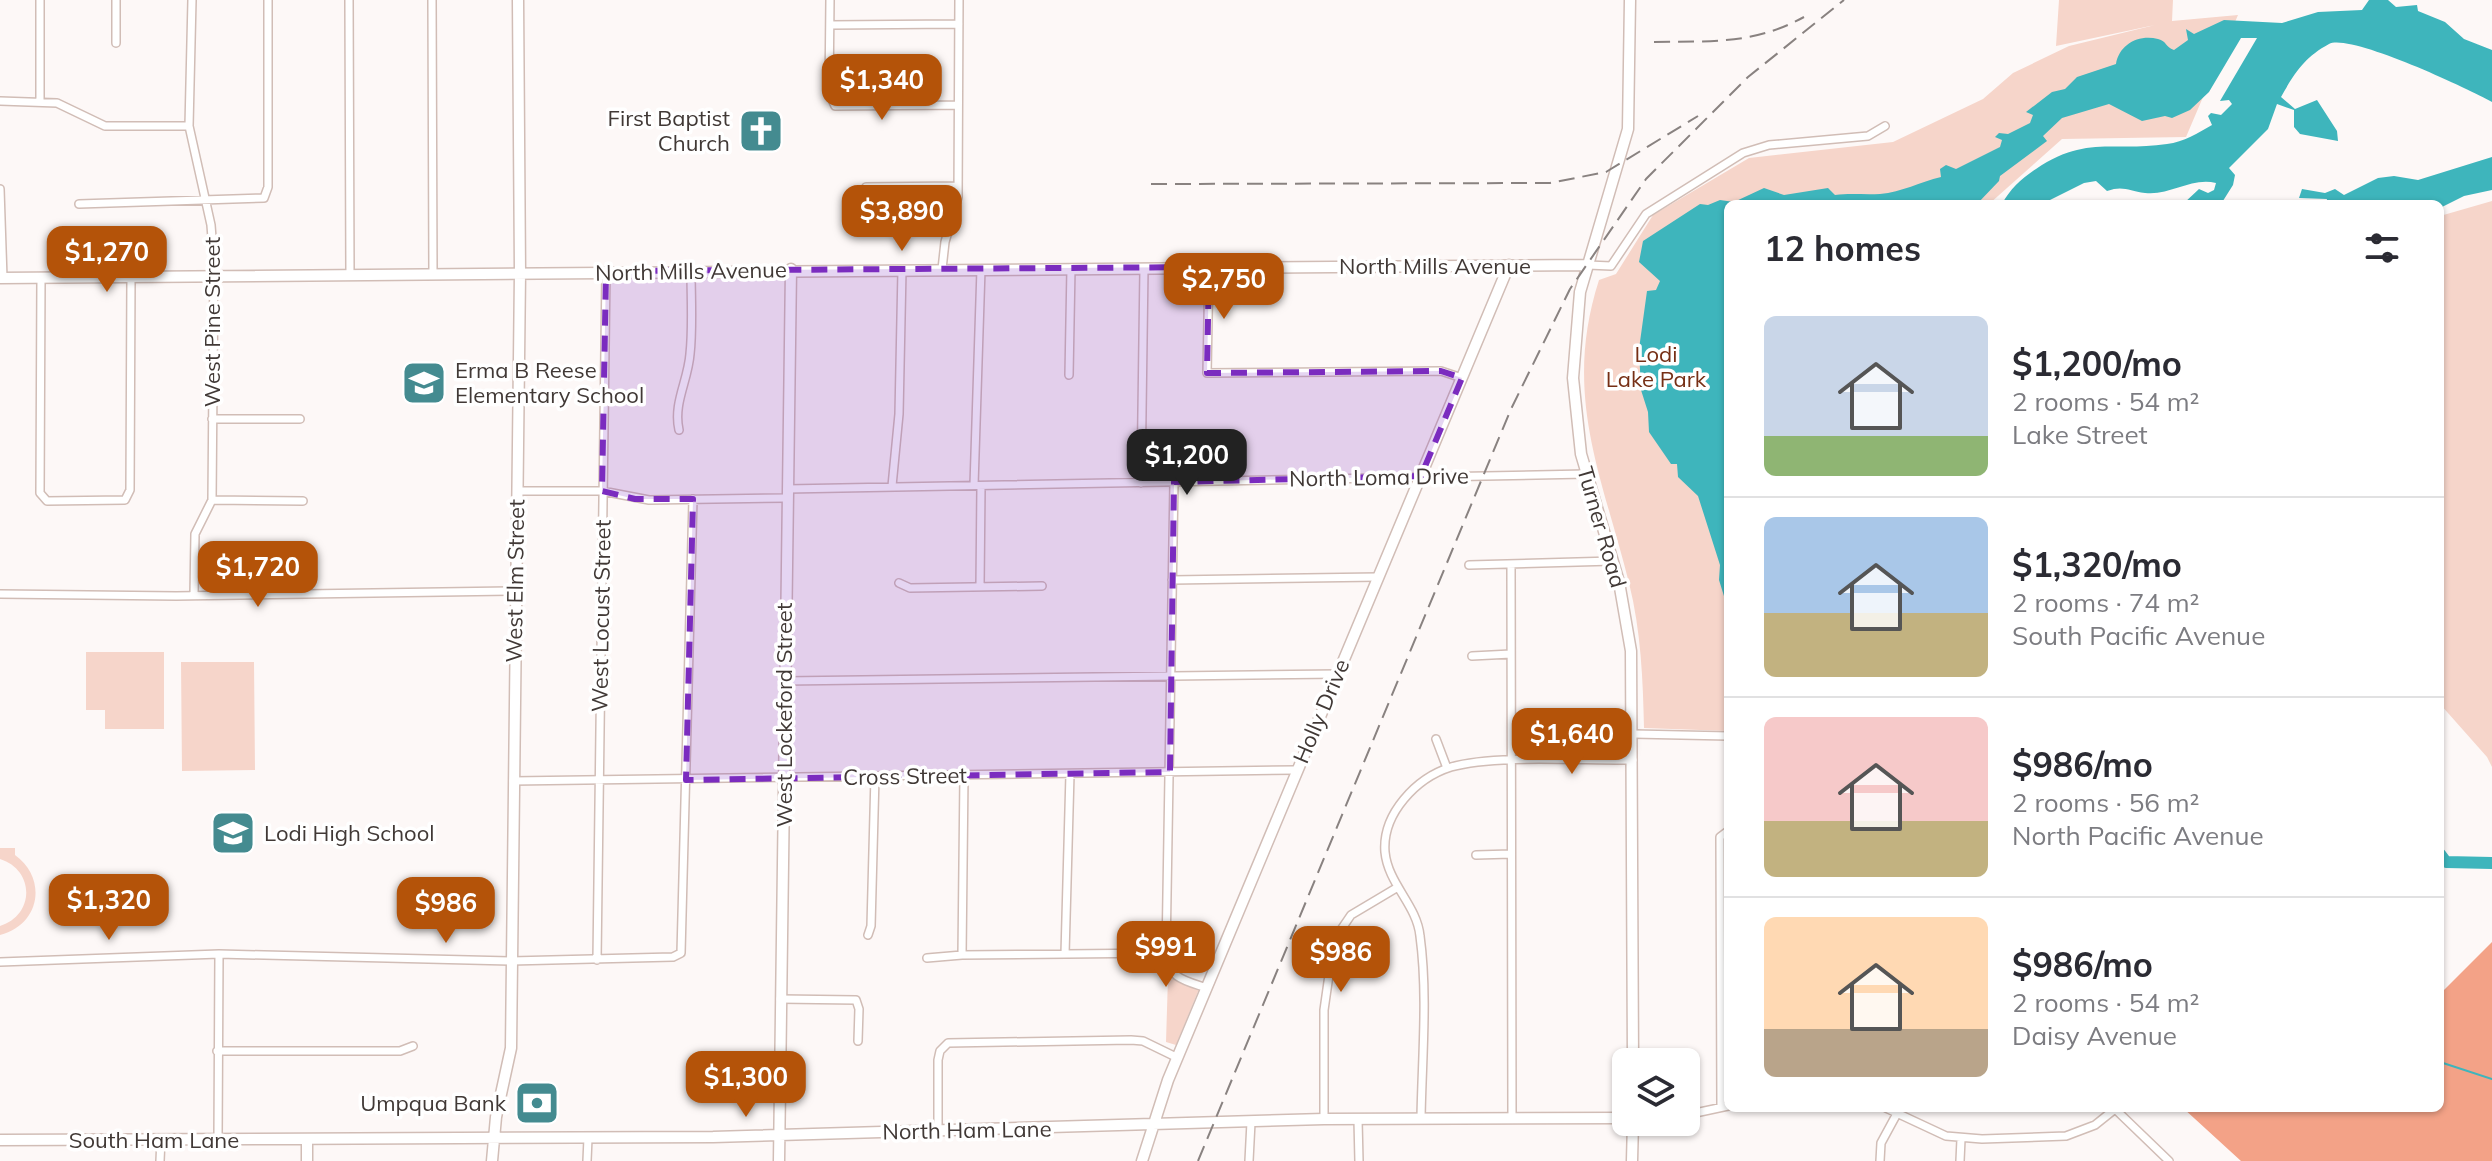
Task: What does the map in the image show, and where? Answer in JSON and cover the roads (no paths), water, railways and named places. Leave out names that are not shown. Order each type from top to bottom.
[{"type":"street","points":[[40,0],[40,101]]},
{"type":"street","points":[[116,0],[116,43]]},
{"type":"street","name":"West Pine Street","points":[[192,0],[189,126],[213,243],[214,276],[212,500],[195,534],[194,595]]},
{"type":"street","points":[[79,204],[256,200],[266,195],[268,0]]},
{"type":"street","points":[[349,0],[350,275]]},
{"type":"street","points":[[432,0],[433,274]]},
{"type":"street","name":"West Elm Street","points":[[492,1161],[511,1048],[520,273],[518,0]]},
{"type":"street","points":[[830,0],[831,98],[841,108],[958,105]]},
{"type":"street","points":[[942,269],[958,186],[959,0]]},
{"type":"street","name":"Turner Road","points":[[1630,0],[1628,129],[1588,265],[1576,319],[1573,378],[1576,429],[1586,474],[1613,561],[1629,635],[1634,734],[1633,1048]]},
{"type":"street","points":[[830,25],[959,24]]},
{"type":"street","points":[[0,101],[40,101],[66,106],[95,125],[189,126]]},
{"type":"street","name":"North Mills Avenue","points":[[2,278],[791,269],[1611,266],[1646,214],[1743,153],[1769,145],[1868,136],[1885,126]]},
{"type":"street","points":[[866,187],[958,186]]},
{"type":"street","points":[[0,189],[2,278]]},
{"type":"street","name":"Holly Drive","points":[[1142,1161],[1178,1058],[1509,265]]},
{"type":"street","points":[[1209,267],[1207,373],[1441,371],[1462,378]]},
{"type":"street","points":[[1069,375],[1071,268]]},
{"type":"street","points":[[1141,483],[1144,268]]},
{"type":"street","name":"West Lockeford Street","points":[[779,1161],[791,269]]},
{"type":"street","points":[[980,587],[977,486],[981,269]]},
{"type":"street","points":[[679,430],[678,402],[688,374],[691,351],[691,270]]},
{"type":"street","points":[[892,486],[899,414],[902,270]]},
{"type":"street","name":"West Locust Street","points":[[597,960],[606,271]]},
{"type":"street","points":[[41,278],[40,493],[50,501],[128,498],[131,277]]},
{"type":"street","points":[[212,419],[300,419]]},
{"type":"street","name":"North Loma Drive","points":[[517,491],[602,491],[635,499],[693,499],[892,486],[1586,474]]},
{"type":"street","points":[[1174,482],[1166,953],[1169,969],[1174,975],[1207,988]]},
{"type":"street","points":[[0,962],[219,954],[597,960],[673,957],[681,953],[693,499]]},
{"type":"street","points":[[212,500],[303,501]]},
{"type":"street","points":[[1469,565],[1613,561]]},
{"type":"street","points":[[1511,564],[1512,1118]]},
{"type":"street","points":[[1172,580],[1378,577]]},
{"type":"street","points":[[899,583],[910,588],[1042,586]]},
{"type":"street","points":[[0,594],[516,591]]},
{"type":"street","points":[[1472,656],[1511,654]]},
{"type":"street","points":[[785,681],[1338,674]]},
{"type":"street","points":[[1634,734],[1724,736]]},
{"type":"street","points":[[1436,739],[1447,768]]},
{"type":"street","points":[[1421,1118],[1420,934],[1387,862],[1389,826],[1407,796],[1420,783],[1447,768],[1510,762],[1633,760]]},
{"type":"street","name":"Cross Street","points":[[513,781],[1296,770]]},
{"type":"street","points":[[1065,954],[1070,774]]},
{"type":"street","points":[[962,955],[964,775]]},
{"type":"street","points":[[868,935],[871,926],[875,776]]},
{"type":"street","points":[[1476,855],[1511,854]]},
{"type":"street","points":[[1324,1119],[1324,1010],[1334,940],[1351,915],[1398,887]]},
{"type":"street","points":[[927,958],[1166,953]]},
{"type":"street","points":[[218,1139],[219,954]]},
{"type":"street","points":[[780,999],[856,1000],[859,1009],[858,1041]]},
{"type":"street","points":[[938,1130],[938,1060],[940,1051],[948,1043],[1131,1040],[1154,1045],[1178,1058]]},
{"type":"street","points":[[217,1051],[400,1051],[413,1046]]},
{"type":"street","points":[[1700,1112],[1724,1106]]},
{"type":"street","points":[[1880,1161],[1884,1135],[1899,1112]]},
{"type":"street","points":[[1904,1112],[1946,1136],[1961,1139],[2066,1136],[2095,1125],[2110,1112]]},
{"type":"street","points":[[2117,1112],[2169,1161]]},
{"type":"street","name":"North Ham Lane","points":[[307,1140],[779,1135],[1324,1119],[1612,1118]]},
{"type":"street","points":[[1358,1120],[1359,1161]]},
{"type":"street","points":[[1249,1161],[1251,1122]]},
{"type":"street","points":[[1632,1161],[1633,1136]]},
{"type":"street","points":[[587,1161],[588,1138]]},
{"type":"street","points":[[160,1161],[161,1139]]},
{"type":"street","points":[[1960,1161],[1961,1139]]},
{"type":"street","name":"South Ham Lane","points":[[0,1140],[307,1140]]},
{"type":"street","points":[[307,1140],[307,1161]]},
{"type":"water","points":[[2369,0],[2388,0],[2396,7],[2417,5],[2418,11],[2445,22],[2464,39],[2492,50],[2492,102],[2434,74],[2382,54],[2359,46],[2329,44],[2301,66],[2281,97],[2295,109],[2317,100],[2337,131],[2338,141],[2300,134],[2294,127],[2294,110],[2277,104],[2268,129],[2229,168],[2235,175],[2224,200],[2187,200],[2199,189],[2208,193],[2214,190],[2216,183],[2198,182],[2163,192],[2145,193],[2122,188],[2107,191],[2096,181],[2084,183],[2050,200],[2005,200],[2026,176],[2070,152],[2085,148],[2173,143],[2212,125],[2208,116],[2211,113],[2221,115],[2232,104],[2229,100],[2220,101],[2257,38],[2241,38],[2209,92],[2190,110],[2172,118],[2165,116],[2142,121],[2109,104],[2062,118],[2043,136],[2047,141],[2000,176],[1981,200],[1738,200],[1764,188],[1784,195],[1828,188],[1835,195],[1896,191],[1941,177],[1940,169],[1946,165],[1956,169],[2000,147],[2002,140],[1995,137],[1999,133],[2008,134],[2030,123],[2033,115],[2026,112],[2052,92],[2065,89],[2077,77],[2116,64],[2121,51],[2131,42],[2143,38],[2158,39],[2174,50],[2188,40],[2186,29],[2194,34],[2224,20],[2282,23],[2318,12],[2362,10]]},
{"type":"water","points":[[2492,157],[2492,190],[2464,196],[2444,206],[2444,200],[2299,198],[2302,189],[2325,193],[2335,189],[2344,195],[2378,178],[2394,176],[2418,180]]},
{"type":"water","points":[[1724,201],[1724,596],[1719,580],[1720,565],[1698,496],[1678,477],[1677,464],[1671,464],[1649,432],[1648,412],[1641,390],[1639,349],[1647,291],[1656,290],[1660,281],[1639,262],[1643,241],[1700,204],[1708,205]]},
{"type":"waterway","points":[[2444,859],[2446,862],[2492,863]]},
{"type":"waterway","points":[[2444,1063],[2492,1079]]},
{"type":"railway","points":[[1198,1161],[1511,409],[1570,289],[1646,179],[1748,77],[1844,0]]},
{"type":"railway","points":[[1654,42],[1731,40],[1767,33],[1804,17]]},
{"type":"railway","points":[[1151,184],[1550,183],[1606,172],[1698,116]]},
{"type":"place","name":"First Baptist Church","points":[[761,131]]},
{"type":"place","name":"Erma B Reese Elementary School","points":[[424,383]]},
{"type":"place","name":"Lodi High School","points":[[233,833]]},
{"type":"place","name":"Umpqua Bank","points":[[537,1103]]},
{"type":"park label","name":"Lodi Lake Park","points":[[1656,366]]}]
